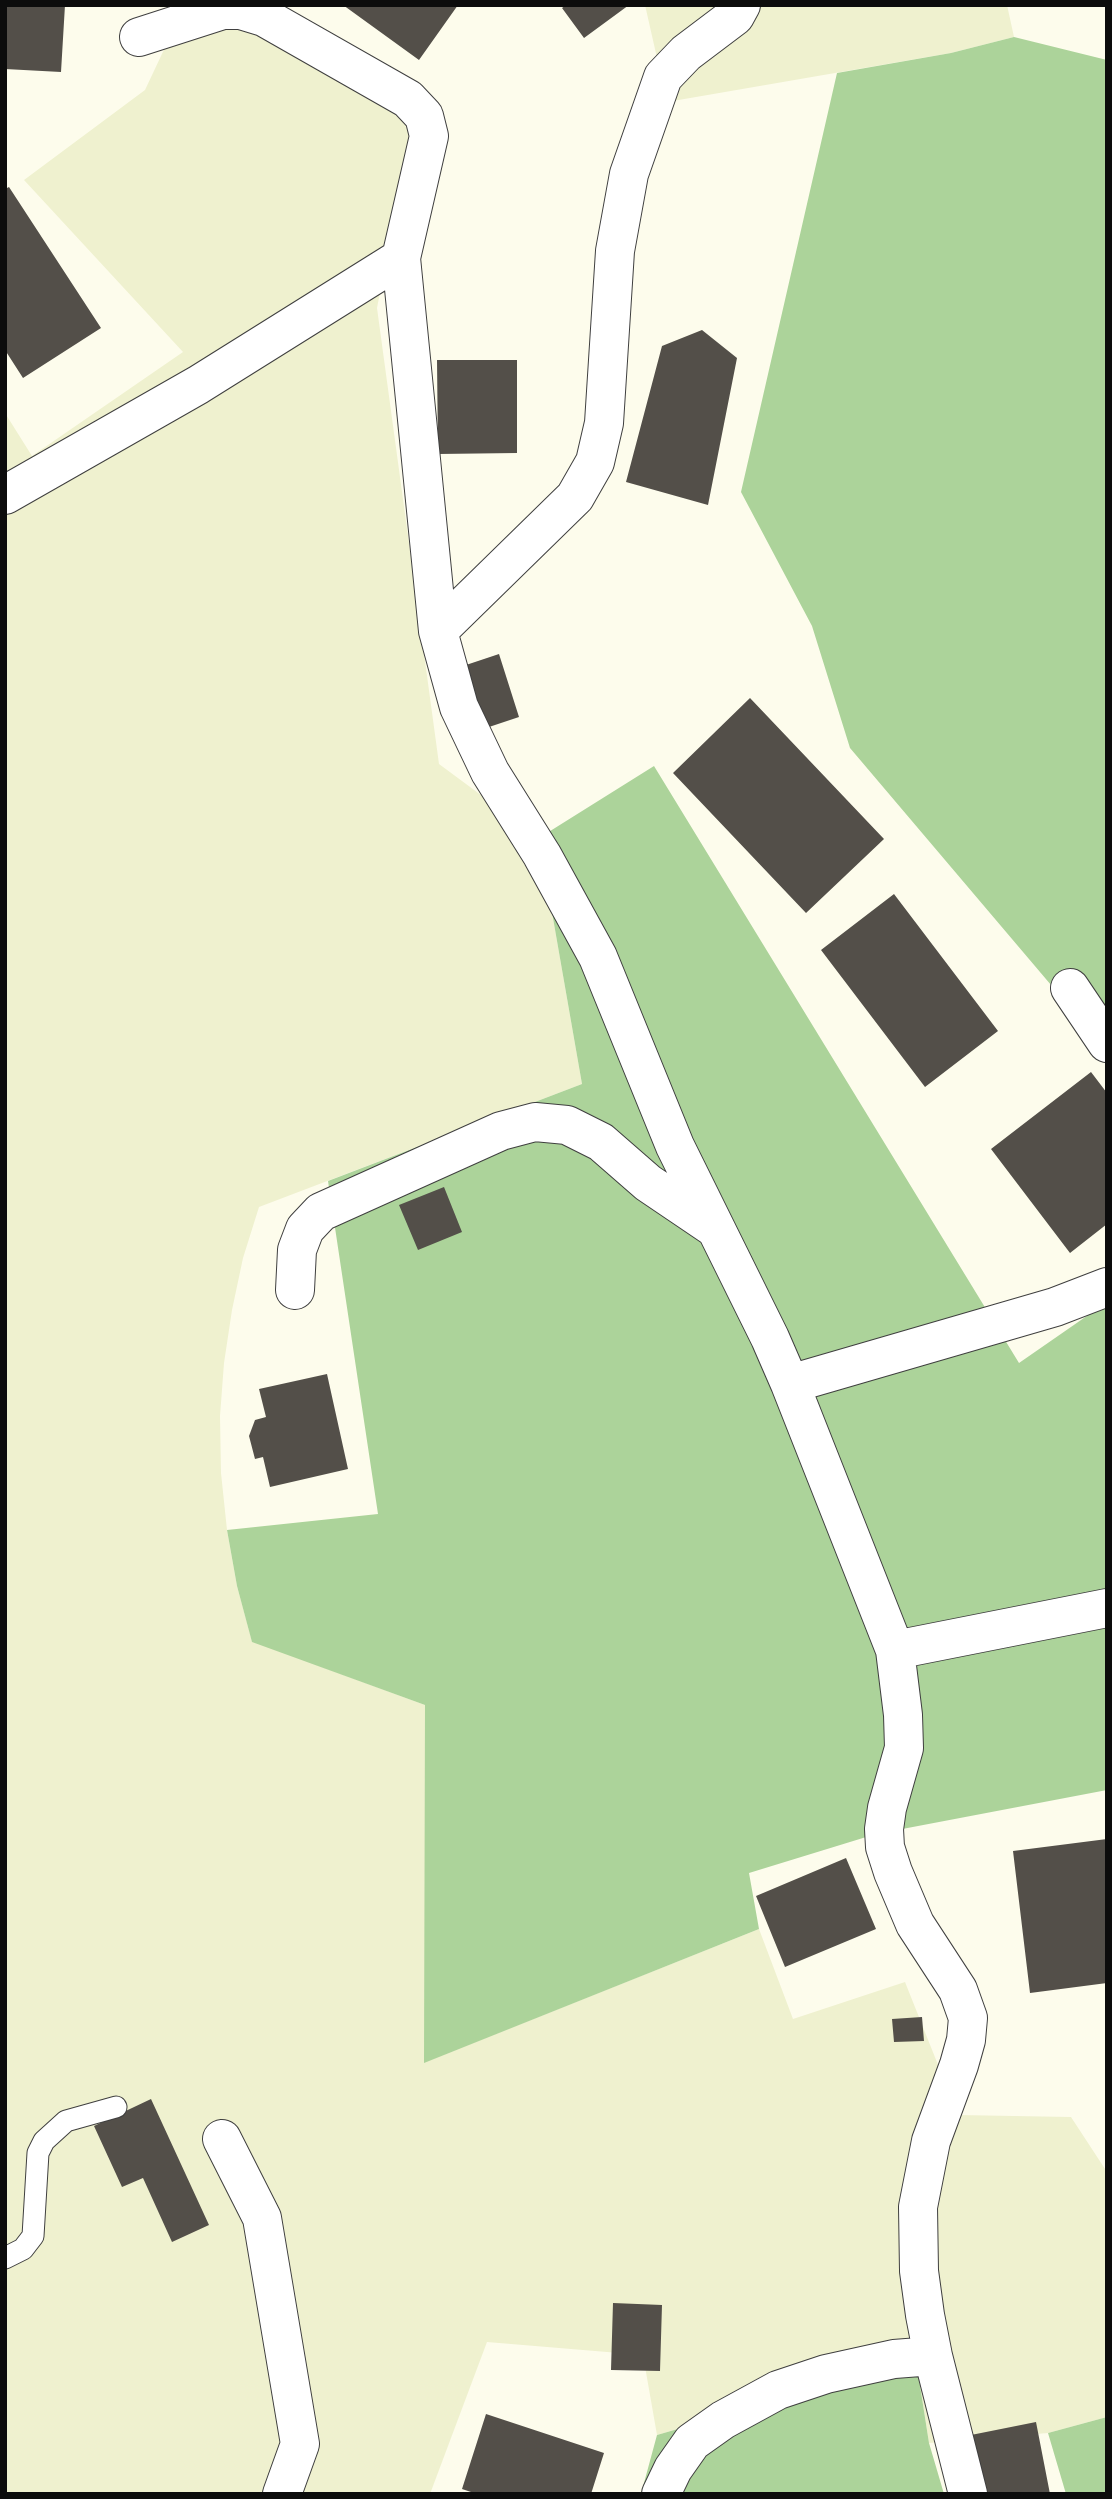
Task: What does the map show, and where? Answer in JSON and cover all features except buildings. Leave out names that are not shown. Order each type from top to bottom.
[{"type":"street","points":[[438,631],[575,497],[595,462],[604,423],[615,251],[629,174],[663,77],[686,53],[735,16],[741,5]]},
{"type":"street","points":[[139,37],[223,10],[241,10],[264,17],[408,99],[424,116],[429,136],[401,258],[438,631],[459,706],[490,772],[542,855],[598,957],[675,1146],[718,1230],[790,1384],[895,1650],[902,1702],[904,1748],[887,1808],[885,1847],[915,1924],[958,1990],[968,2018],[966,2040],[959,2065],[930,2141],[918,2207],[919,2271],[933,2356],[968,2494]]},
{"type":"street","points":[[5,495],[198,385],[401,258]]},
{"type":"street","points":[[1070,988],[1107,1043]]},
{"type":"street","points":[[295,1290],[297,1250],[304,1229],[321,1212],[501,1131],[536,1122],[567,1125],[601,1142],[648,1183],[718,1230]]},
{"type":"street","points":[[790,1384],[1055,1307],[1107,1287]]},
{"type":"street","points":[[895,1650],[1107,1608]]},
{"type":"street","points":[[222,2139],[262,2218],[300,2444],[282,2494]]},
{"type":"street","points":[[661,2494],[673,2469],[692,2442],[723,2420],[778,2390],[826,2374],[881,2362],[933,2356]]},
{"type":"lane","points":[[5,2258],[23,2249],[33,2236],[38,2153],[44,2141],[66,2121],[116,2106]]},
{"type":"green space","points":[[185,5],[419,88],[377,308],[439,764],[539,838],[582,1084],[259,1207],[243,1258],[232,1310],[220,1416],[221,1473],[227,1530],[237,1586],[252,1641],[425,1705],[425,2062],[759,1929],[793,2019],[905,1982],[958,2115],[1071,2117],[1107,2172],[1107,2417],[1048,2433],[929,2443],[916,2360],[657,2435],[643,2355],[487,2342],[430,2494],[5,2494],[5,413],[32,456],[183,352],[24,180],[145,90]]},
{"type":"green space","points":[[645,5],[1007,5],[1014,37],[951,53],[667,102]]},
{"type":"green space","points":[[1014,37],[1107,60],[1107,1051],[850,748],[812,626],[741,492],[837,73],[951,53]]},
{"type":"green space","points":[[654,766],[1019,1363],[1107,1302],[1107,1790],[876,1834],[749,1873],[759,1929],[424,2063],[425,1705],[252,1642],[237,1586],[227,1530],[378,1514],[328,1181],[582,1084],[539,838]]},
{"type":"green space","points":[[916,2360],[929,2443],[944,2494],[641,2494],[657,2435]]},
{"type":"green space","points":[[1107,2417],[1107,2494],[1066,2494],[1048,2433]]}]
